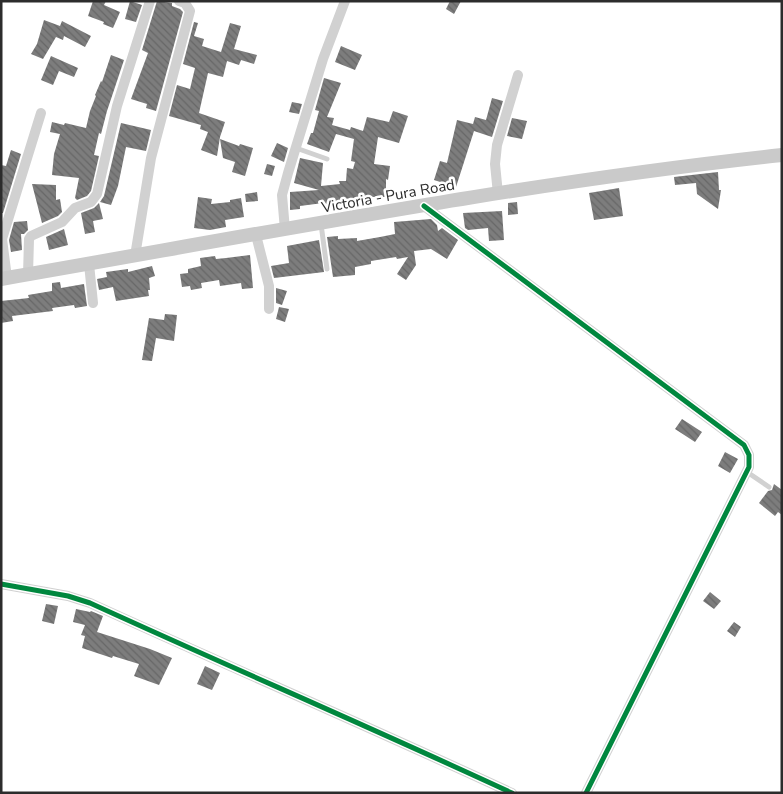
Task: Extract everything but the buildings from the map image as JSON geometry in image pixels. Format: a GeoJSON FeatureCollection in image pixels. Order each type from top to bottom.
{"type":"FeatureCollection","features":[{"type":"Feature","properties":{"kind":"main road","name":"Victoria - Pura Road"},"geometry":{"type":"LineString","coordinates":[[4,279],[498,194],[698,164],[782,155]]}},
{"type":"Feature","properties":{"kind":"street"},"geometry":{"type":"LineString","coordinates":[[28,275],[29,239],[31,236],[56,226],[75,208],[91,202],[97,194],[117,106],[150,1]]}},
{"type":"Feature","properties":{"kind":"street"},"geometry":{"type":"LineString","coordinates":[[135,256],[151,158],[190,11],[185,3],[179,1]]}},
{"type":"Feature","properties":{"kind":"street"},"geometry":{"type":"LineString","coordinates":[[285,230],[282,195],[323,58],[345,1]]}},
{"type":"Feature","properties":{"kind":"street"},"geometry":{"type":"LineString","coordinates":[[498,194],[495,164],[497,146],[518,75]]}},
{"type":"Feature","properties":{"kind":"street"},"geometry":{"type":"LineString","coordinates":[[4,279],[2,239],[41,113]]}},
{"type":"Feature","properties":{"kind":"street"},"geometry":{"type":"LineString","coordinates":[[424,206],[744,445],[749,455],[747,472],[586,793]]}},
{"type":"Feature","properties":{"kind":"street"},"geometry":{"type":"LineString","coordinates":[[256,235],[270,286],[269,309]]}},
{"type":"Feature","properties":{"kind":"street"},"geometry":{"type":"LineString","coordinates":[[89,264],[93,303]]}},
{"type":"Feature","properties":{"kind":"street"},"geometry":{"type":"LineString","coordinates":[[1,584],[68,596],[90,603],[226,665],[390,736],[512,793]]}},
{"type":"Feature","properties":{"kind":"lane"},"geometry":{"type":"LineString","coordinates":[[296,147],[327,158]]}},
{"type":"Feature","properties":{"kind":"lane"},"geometry":{"type":"LineString","coordinates":[[321,224],[327,269]]}},
{"type":"Feature","properties":{"kind":"lane"},"geometry":{"type":"LineString","coordinates":[[747,472],[769,487]]}},
{"type":"Feature","properties":{"kind":"cycle path"},"geometry":{"type":"LineString","coordinates":[[424,206],[744,445],[749,455],[749,467],[586,793]]}},
{"type":"Feature","properties":{"kind":"cycle path"},"geometry":{"type":"LineString","coordinates":[[1,584],[68,596],[90,603],[512,793]]}}]}
